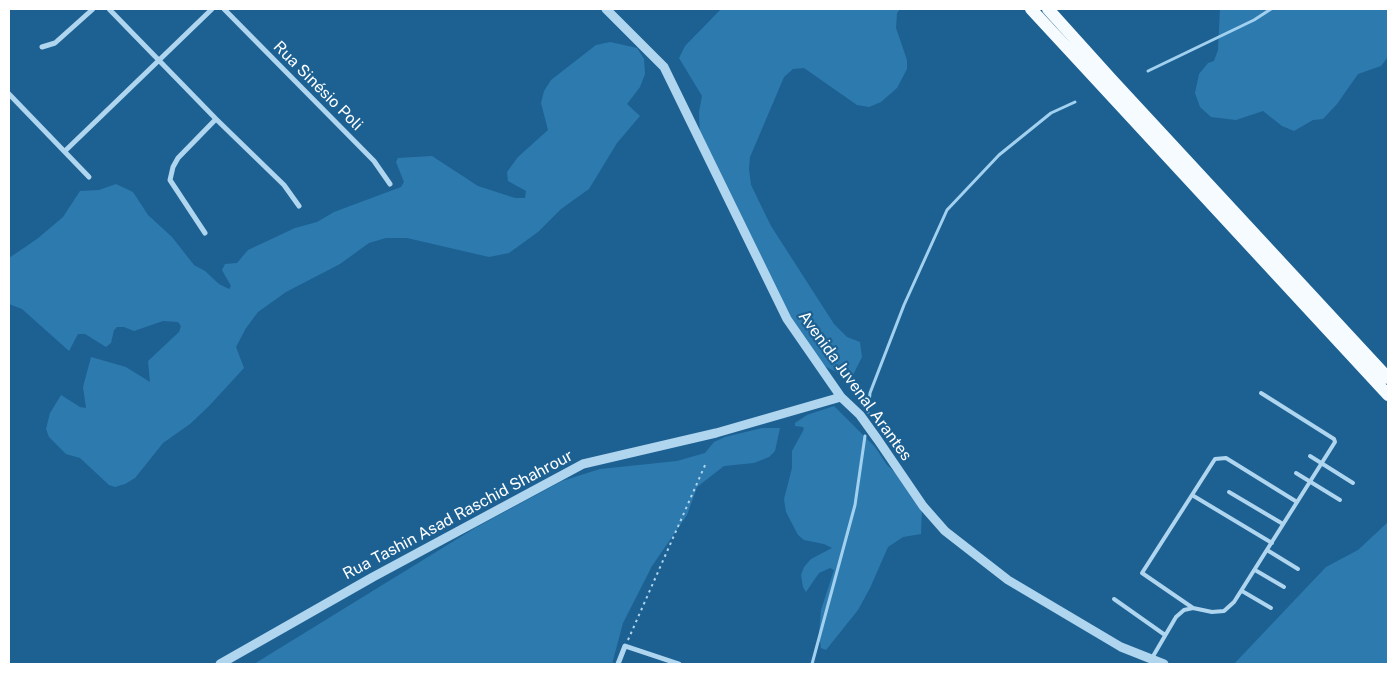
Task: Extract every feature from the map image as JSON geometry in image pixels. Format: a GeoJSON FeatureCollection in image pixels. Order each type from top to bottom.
{"type":"FeatureCollection","features":[{"type":"Feature","properties":{"kind":"main road"},"geometry":{"type":"LineString","coordinates":[[1031,9],[1388,395]]}},
{"type":"Feature","properties":{"kind":"main road"},"geometry":{"type":"LineString","coordinates":[[1048,9],[1388,378]]}},
{"type":"Feature","properties":{"kind":"street"},"geometry":{"type":"LineString","coordinates":[[42,47],[55,43],[93,9]]}},
{"type":"Feature","properties":{"kind":"street"},"geometry":{"type":"LineString","coordinates":[[110,9],[216,119],[284,185],[299,206]]}},
{"type":"Feature","properties":{"kind":"street"},"geometry":{"type":"LineString","coordinates":[[66,151],[212,9]]}},
{"type":"Feature","properties":{"kind":"street","name":"Rua Sinésio Poli"},"geometry":{"type":"LineString","coordinates":[[224,9],[374,162],[390,184]]}},
{"type":"Feature","properties":{"kind":"street","name":"Avenida Juvenal Arantes"},"geometry":{"type":"LineString","coordinates":[[606,9],[664,67],[787,319],[841,397],[860,415],[923,506],[945,531],[1008,580],[1121,647],[1164,664]]}},
{"type":"Feature","properties":{"kind":"street"},"geometry":{"type":"LineString","coordinates":[[9,94],[89,177]]}},
{"type":"Feature","properties":{"kind":"street"},"geometry":{"type":"LineString","coordinates":[[205,233],[170,180],[173,167],[178,158],[216,119]]}},
{"type":"Feature","properties":{"kind":"street","name":"Rua Tashin Asad Raschid Shahrour"},"geometry":{"type":"LineString","coordinates":[[220,664],[374,577],[583,464],[716,434],[841,397]]}},
{"type":"Feature","properties":{"kind":"street"},"geometry":{"type":"LineString","coordinates":[[618,664],[625,646],[679,664]]}},
{"type":"Feature","properties":{"kind":"lane"},"geometry":{"type":"LineString","coordinates":[[1261,393],[1334,439],[1335,442],[1242,591],[1224,611],[1212,612],[1194,608],[1142,573],[1215,459],[1226,458],[1297,502]]}},
{"type":"Feature","properties":{"kind":"lane"},"geometry":{"type":"LineString","coordinates":[[1310,456],[1353,483]]}},
{"type":"Feature","properties":{"kind":"lane"},"geometry":{"type":"LineString","coordinates":[[1296,473],[1340,500]]}},
{"type":"Feature","properties":{"kind":"lane"},"geometry":{"type":"LineString","coordinates":[[1229,492],[1283,524]]}},
{"type":"Feature","properties":{"kind":"lane"},"geometry":{"type":"LineString","coordinates":[[1192,495],[1272,543]]}},
{"type":"Feature","properties":{"kind":"lane"},"geometry":{"type":"LineString","coordinates":[[1267,550],[1298,569]]}},
{"type":"Feature","properties":{"kind":"lane"},"geometry":{"type":"LineString","coordinates":[[1255,570],[1284,587]]}},
{"type":"Feature","properties":{"kind":"lane"},"geometry":{"type":"LineString","coordinates":[[1242,591],[1271,608]]}},
{"type":"Feature","properties":{"kind":"lane"},"geometry":{"type":"LineString","coordinates":[[1114,600],[1165,635]]}},
{"type":"Feature","properties":{"kind":"lane"},"geometry":{"type":"LineString","coordinates":[[1151,660],[1176,617],[1184,610],[1194,608]]}},
{"type":"Feature","properties":{"kind":"path"},"geometry":{"type":"LineString","coordinates":[[625,646],[706,464]]}},
{"type":"Feature","properties":{"kind":"shaded area"},"geometry":{"type":"Polygon","coordinates":[[[721,9],[900,9],[897,13],[896,28],[907,60],[907,69],[897,88],[881,102],[869,107],[857,105],[804,68],[793,69],[784,77],[750,157],[751,185],[771,226],[834,324],[847,337],[860,342],[862,357],[851,379],[826,367],[809,351],[719,183],[700,136],[699,112],[702,96],[679,58],[685,46],[721,9]]]}},
{"type":"Feature","properties":{"kind":"shaded area"},"geometry":{"type":"Polygon","coordinates":[[[1220,9],[1388,9],[1388,57],[1381,66],[1358,74],[1337,104],[1323,119],[1313,120],[1294,131],[1282,126],[1263,111],[1236,120],[1211,117],[1200,107],[1195,93],[1199,74],[1208,63],[1214,61],[1218,50],[1220,9]]]}},
{"type":"Feature","properties":{"kind":"shaded area"},"geometry":{"type":"Polygon","coordinates":[[[610,42],[637,48],[644,59],[645,74],[640,87],[627,104],[640,116],[617,143],[589,189],[561,209],[538,232],[509,253],[489,257],[407,238],[386,238],[369,243],[340,264],[286,292],[258,312],[246,328],[236,347],[244,368],[190,424],[163,443],[135,478],[125,484],[115,487],[109,485],[80,458],[66,454],[49,437],[46,429],[50,413],[61,395],[80,407],[86,408],[83,387],[91,357],[126,367],[150,382],[148,361],[179,332],[181,326],[178,322],[163,321],[134,331],[124,327],[117,327],[114,330],[111,343],[106,347],[85,334],[78,334],[69,351],[22,309],[9,304],[9,258],[37,239],[63,217],[80,191],[99,190],[116,184],[133,192],[148,215],[172,237],[194,265],[205,271],[219,284],[229,289],[231,286],[222,270],[225,264],[237,263],[248,250],[295,228],[317,222],[334,212],[401,187],[404,182],[396,162],[398,158],[432,156],[478,186],[515,198],[525,198],[526,191],[508,181],[507,172],[518,157],[548,130],[541,103],[544,91],[551,80],[596,45],[610,42]]]}},
{"type":"Feature","properties":{"kind":"shaded area"},"geometry":{"type":"Polygon","coordinates":[[[834,406],[875,447],[887,465],[911,488],[922,509],[921,534],[903,537],[888,547],[858,610],[826,650],[821,648],[819,634],[821,610],[834,570],[830,568],[819,573],[806,592],[801,575],[804,567],[811,559],[832,548],[824,544],[804,540],[798,535],[786,512],[784,499],[792,468],[792,451],[804,429],[803,427],[795,426],[795,423],[807,415],[834,406]]]}},
{"type":"Feature","properties":{"kind":"shaded area"},"geometry":{"type":"Polygon","coordinates":[[[762,428],[780,428],[775,451],[769,457],[754,463],[724,466],[697,487],[687,515],[652,566],[623,623],[612,664],[254,664],[475,528],[562,481],[600,469],[677,461],[705,453],[714,442],[725,437],[762,428]]]}},
{"type":"Feature","properties":{"kind":"shaded area"},"geometry":{"type":"Polygon","coordinates":[[[1388,522],[1388,664],[1234,664],[1326,567],[1358,550],[1388,522]]]}},
{"type":"Feature","properties":{"kind":"waterway"},"geometry":{"type":"LineString","coordinates":[[1148,71],[1254,20],[1271,9]]}},
{"type":"Feature","properties":{"kind":"waterway"},"geometry":{"type":"LineString","coordinates":[[868,412],[870,393],[904,305],[947,210],[999,155],[1051,113],[1075,102]]}},
{"type":"Feature","properties":{"kind":"waterway"},"geometry":{"type":"LineString","coordinates":[[812,664],[855,505],[865,436]]}}]}
